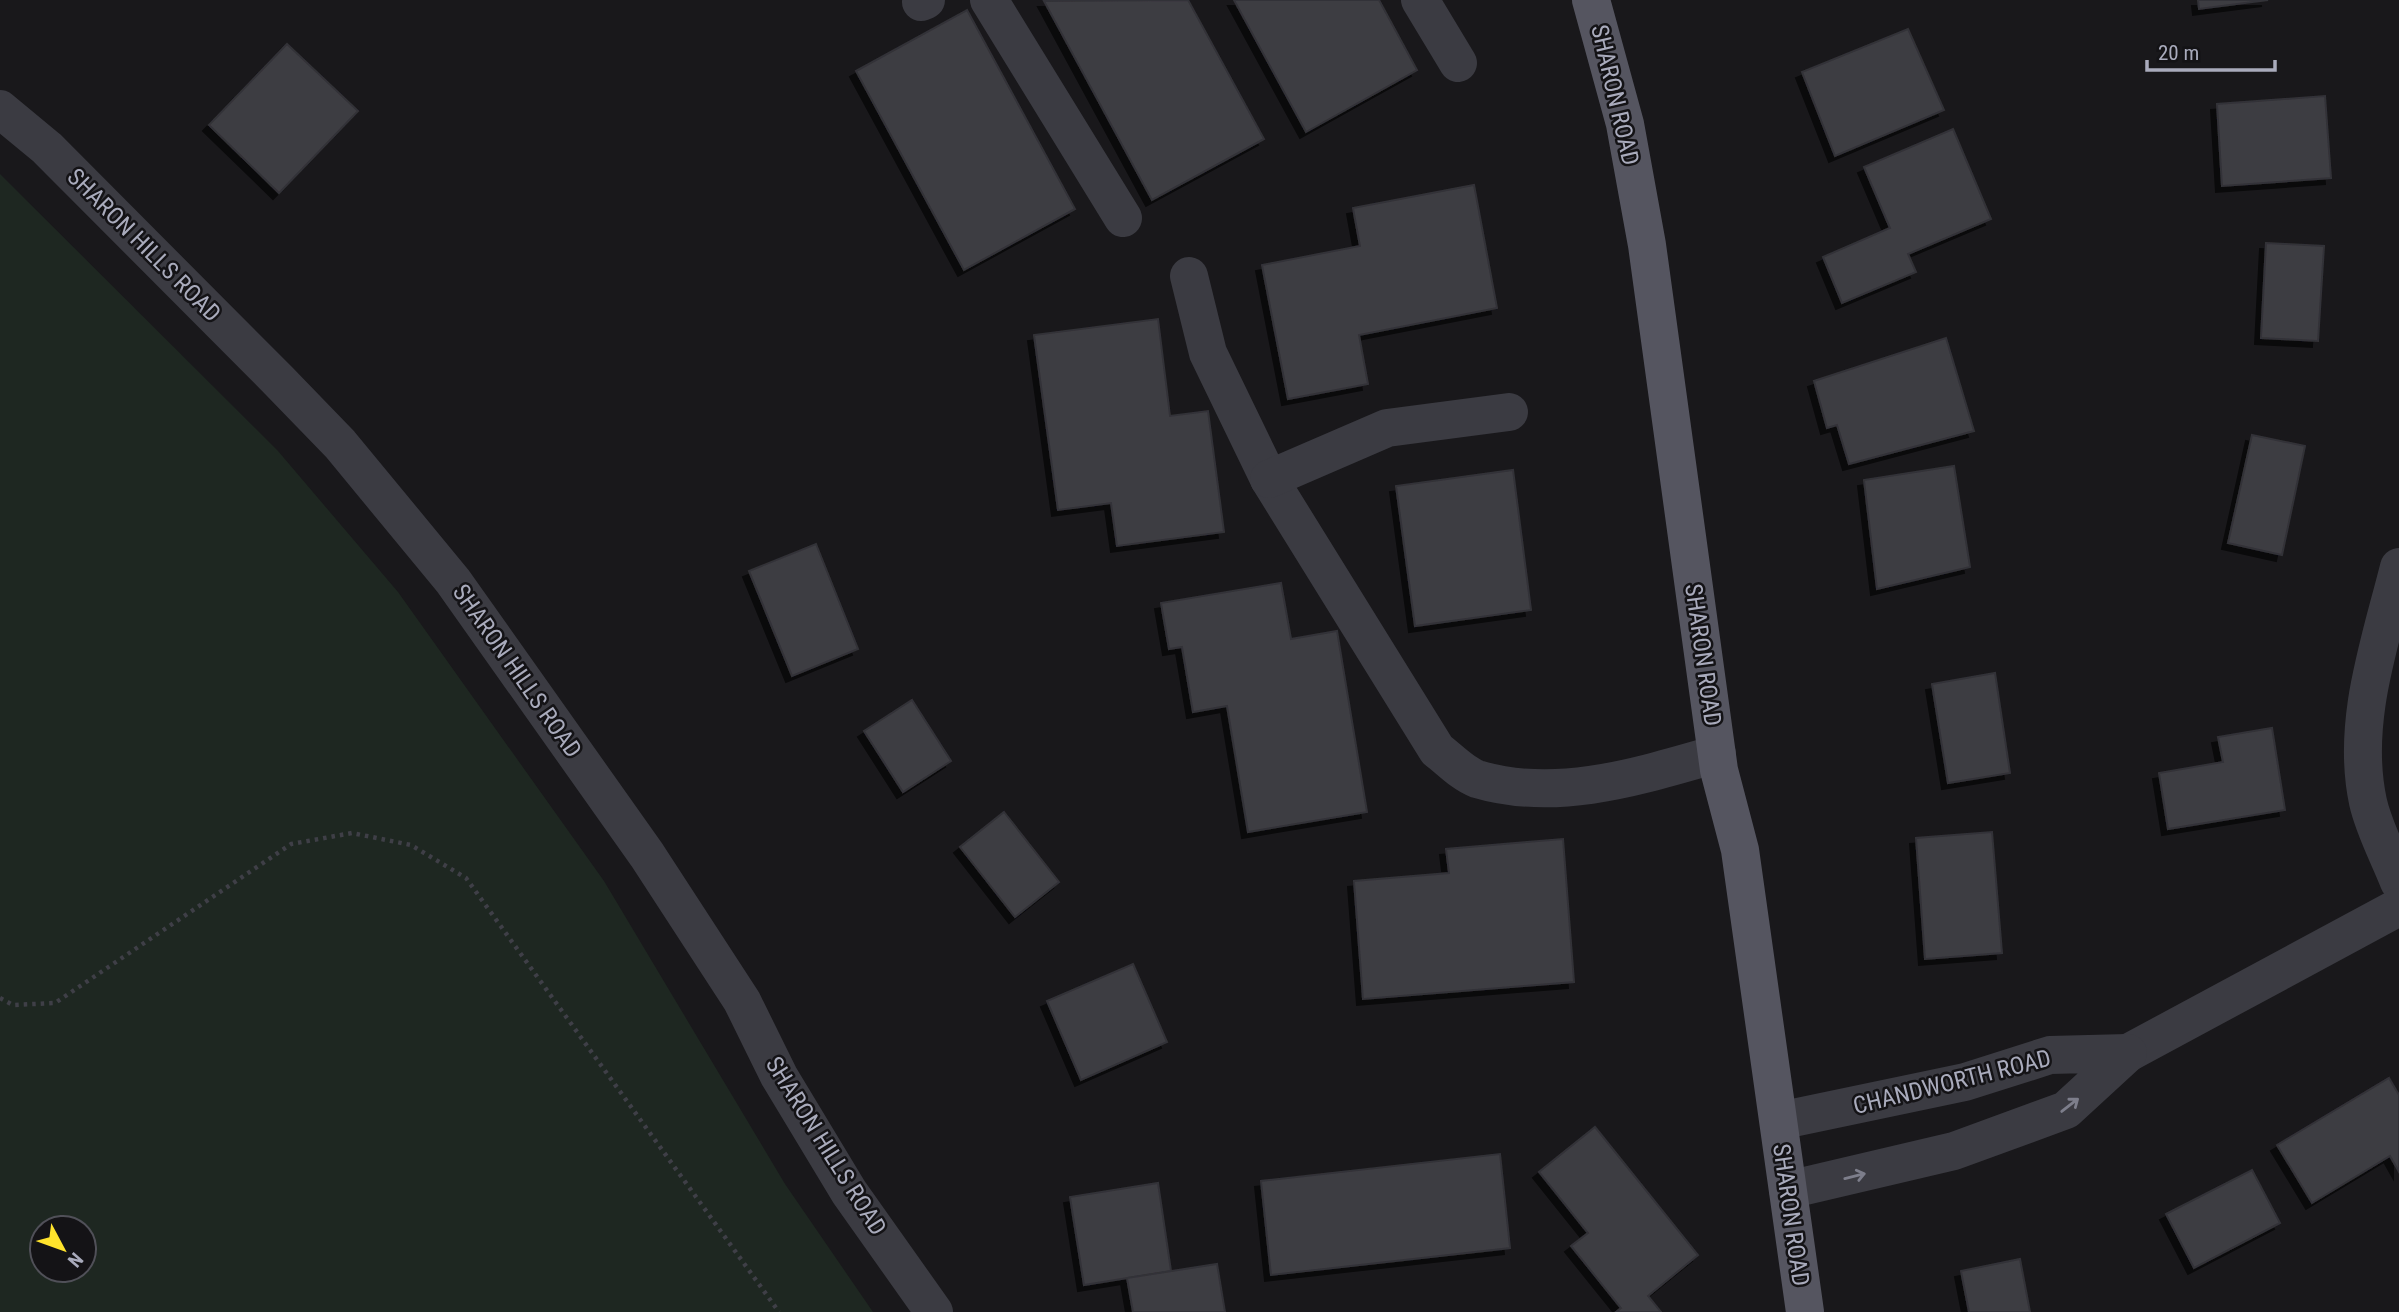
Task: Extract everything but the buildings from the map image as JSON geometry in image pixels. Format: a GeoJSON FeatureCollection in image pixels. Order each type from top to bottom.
{"type":"FeatureCollection","features":[{"type":"Feature","properties":{"kind":"main road","name":"SHARON ROAD"},"geometry":{"type":"LineString","coordinates":[[1591,0],[1625,124],[1647,244],[1717,754],[1740,850],[1805,1312]]}},
{"type":"Feature","properties":{"kind":"street"},"geometry":{"type":"LineString","coordinates":[[989,0],[1123,218]]}},
{"type":"Feature","properties":{"kind":"street"},"geometry":{"type":"LineString","coordinates":[[1420,0],[1458,63]]}},
{"type":"Feature","properties":{"kind":"street","name":"SHARON HILLS ROAD"},"geometry":{"type":"LineString","coordinates":[[0,109],[47,148],[340,444],[453,582],[647,855],[742,1001],[779,1076],[849,1192],[934,1312]]}},
{"type":"Feature","properties":{"kind":"street"},"geometry":{"type":"LineString","coordinates":[[1189,276],[1208,353],[1269,479],[1437,750],[1475,778],[1535,788],[1604,784],[1717,754]]}},
{"type":"Feature","properties":{"kind":"street"},"geometry":{"type":"LineString","coordinates":[[1269,479],[1387,428],[1509,412]]}},
{"type":"Feature","properties":{"kind":"street"},"geometry":{"type":"LineString","coordinates":[[2399,566],[2364,713],[2362,768],[2369,805],[2399,882]]}},
{"type":"Feature","properties":{"kind":"street","name":"CHANDWORTH ROAD"},"geometry":{"type":"LineString","coordinates":[[1788,1190],[1954,1152],[2066,1110],[2127,1053],[2399,907]]}},
{"type":"Feature","properties":{"kind":"street","name":"CHANDWORTH ROAD"},"geometry":{"type":"LineString","coordinates":[[1779,1121],[1965,1082],[2050,1055],[2127,1053]]}},
{"type":"Feature","properties":{"kind":"path"},"geometry":{"type":"LineString","coordinates":[[0,998],[13,1005],[55,1003],[291,844],[352,833],[411,845],[466,878],[779,1312]]}},
{"type":"Feature","properties":{"kind":"shaded area"},"geometry":{"type":"Polygon","coordinates":[[[0,174],[278,451],[398,592],[604,881],[785,1184],[873,1312],[0,1312],[0,174]]]}}]}
